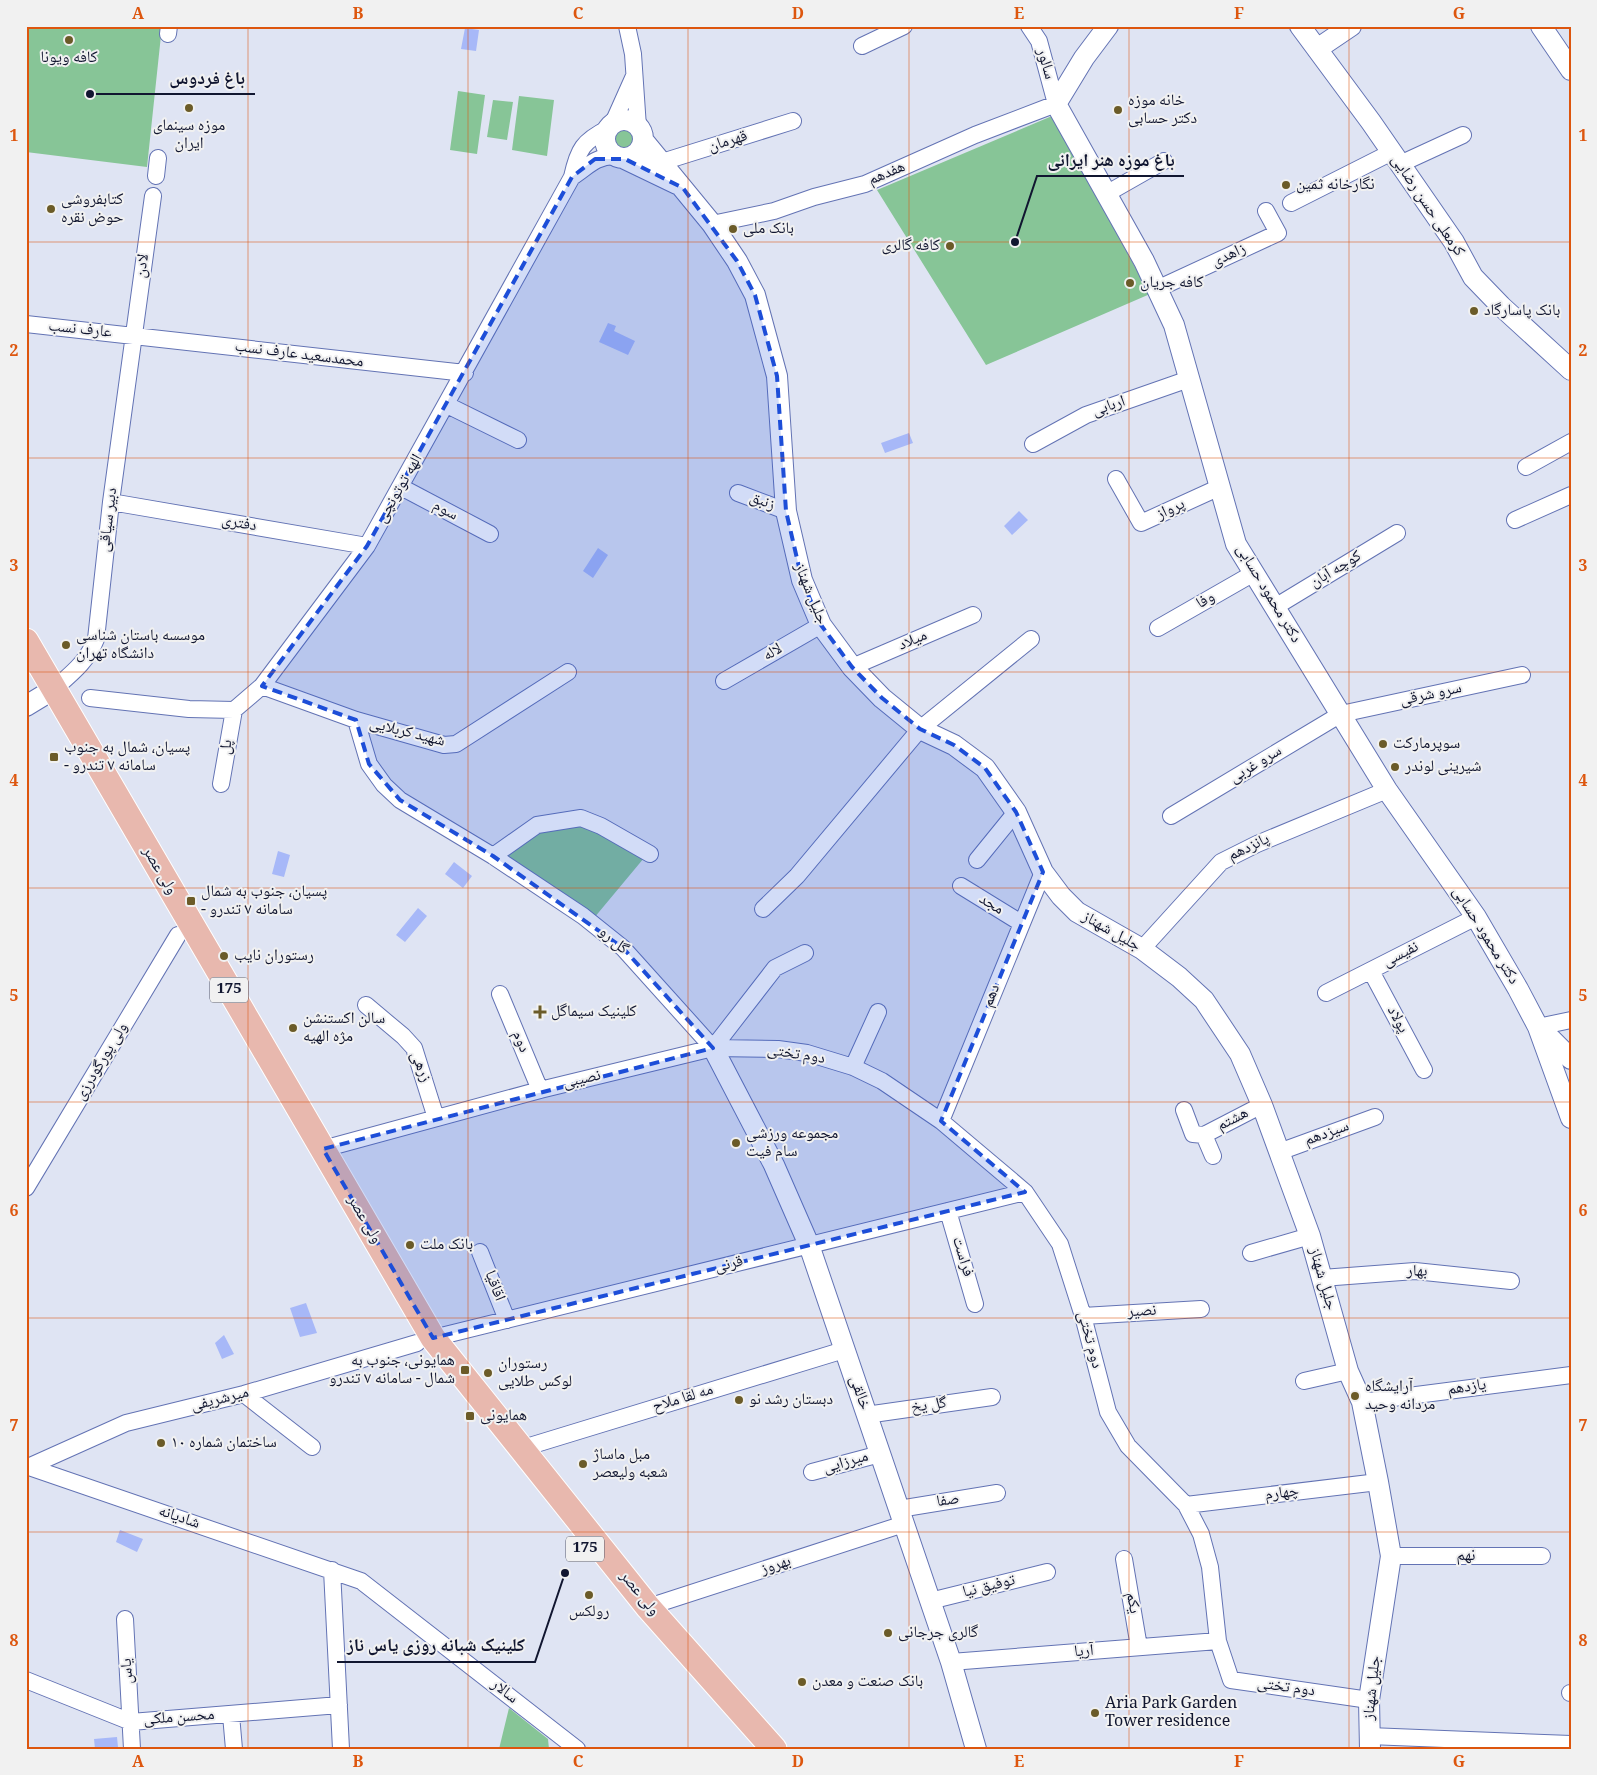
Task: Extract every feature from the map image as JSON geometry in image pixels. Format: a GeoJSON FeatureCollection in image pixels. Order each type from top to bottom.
{"type":"FeatureCollection","features":[{"type":"Feature","properties":{"kind":"main road","name":"ولی عصر"},"geometry":{"type":"LineString","coordinates":[[26,641],[323,1149],[425,1341],[523,1448],[648,1607],[774,1749]]}},
{"type":"Feature","properties":{"kind":"main road","name":"ولی عصر"},"geometry":{"type":"LineString","coordinates":[[26,675],[178,935],[425,1341],[634,1608],[759,1749]]}},
{"type":"Feature","properties":{"kind":"street"},"geometry":{"type":"LineString","coordinates":[[572,178],[586,169],[595,159],[636,155],[642,146],[635,74],[627,26]]}},
{"type":"Feature","properties":{"kind":"street"},"geometry":{"type":"LineString","coordinates":[[862,46],[904,26]]}},
{"type":"Feature","properties":{"kind":"street","name":"سالور"},"geometry":{"type":"LineString","coordinates":[[1029,26],[1038,41],[1056,104]]}},
{"type":"Feature","properties":{"kind":"street"},"geometry":{"type":"LineString","coordinates":[[1056,104],[1084,58],[1108,26]]}},
{"type":"Feature","properties":{"kind":"street","name":"کرمعلی حسن رضایی"},"geometry":{"type":"LineString","coordinates":[[1300,26],[1396,158],[1454,242],[1474,277],[1501,306],[1567,361]]}},
{"type":"Feature","properties":{"kind":"street"},"geometry":{"type":"LineString","coordinates":[[1317,48],[1352,26]]}},
{"type":"Feature","properties":{"kind":"street"},"geometry":{"type":"LineString","coordinates":[[1541,26],[1571,70]]}},
{"type":"Feature","properties":{"kind":"street"},"geometry":{"type":"LineString","coordinates":[[619,157],[606,146],[606,133],[635,74]]}},
{"type":"Feature","properties":{"kind":"street","name":"دکتر محمود حسابی"},"geometry":{"type":"LineString","coordinates":[[1056,104],[1157,289],[1174,325],[1236,544],[1387,790],[1476,917],[1538,1026]]}},
{"type":"Feature","properties":{"kind":"street","name":"هفدهم"},"geometry":{"type":"LineString","coordinates":[[712,224],[774,211],[814,197],[865,184],[976,135],[1056,104]]}},
{"type":"Feature","properties":{"kind":"street"},"geometry":{"type":"LineString","coordinates":[[611,126],[630,121],[641,133]]}},
{"type":"Feature","properties":{"kind":"street","name":"قهرمان"},"geometry":{"type":"LineString","coordinates":[[662,162],[794,121]]}},
{"type":"Feature","properties":{"kind":"street","name":"الهه توتونچی"},"geometry":{"type":"LineString","coordinates":[[234,710],[262,686],[367,546],[572,178],[581,147],[591,137],[611,126]]}},
{"type":"Feature","properties":{"kind":"street","name":"جلیل شهناز"},"geometry":{"type":"LineString","coordinates":[[641,133],[712,224],[737,261],[755,295],[777,376],[786,512],[802,580],[821,625],[852,667],[882,698],[920,729],[954,745],[985,768],[1016,812],[1043,872],[1062,896],[1077,912],[1142,949],[1179,977],[1204,1000],[1222,1024],[1240,1054],[1262,1105],[1310,1236],[1348,1371],[1362,1402],[1378,1482],[1391,1556],[1369,1700],[1369,1742]]}},
{"type":"Feature","properties":{"kind":"street"},"geometry":{"type":"LineString","coordinates":[[1291,203],[1396,158],[1463,135]]}},
{"type":"Feature","properties":{"kind":"street","name":"جلیل شهناز"},"geometry":{"type":"LineString","coordinates":[[619,157],[683,188]]}},
{"type":"Feature","properties":{"kind":"street"},"geometry":{"type":"LineString","coordinates":[[156,176],[158,158]]}},
{"type":"Feature","properties":{"kind":"street"},"geometry":{"type":"LineString","coordinates":[[1106,194],[1164,161]]}},
{"type":"Feature","properties":{"kind":"street","name":"لادن"},"geometry":{"type":"LineString","coordinates":[[134,336],[153,196]]}},
{"type":"Feature","properties":{"kind":"street","name":"زاهدی"},"geometry":{"type":"LineString","coordinates":[[1157,289],[1278,233],[1266,211]]}},
{"type":"Feature","properties":{"kind":"street","name":"عارف نسب"},"geometry":{"type":"LineString","coordinates":[[26,324],[134,336]]}},
{"type":"Feature","properties":{"kind":"street","name":"محمدسعید عارف نسب"},"geometry":{"type":"LineString","coordinates":[[134,336],[465,373]]}},
{"type":"Feature","properties":{"kind":"street","name":"دبیر سیاقی"},"geometry":{"type":"LineString","coordinates":[[54,689],[82,665],[90,654],[96,639],[111,502],[134,336]]}},
{"type":"Feature","properties":{"kind":"street","name":"اربابی"},"geometry":{"type":"LineString","coordinates":[[1033,444],[1086,415],[1189,379]]}},
{"type":"Feature","properties":{"kind":"street"},"geometry":{"type":"LineString","coordinates":[[447,405],[518,440]]}},
{"type":"Feature","properties":{"kind":"street"},"geometry":{"type":"LineString","coordinates":[[1526,467],[1571,442]]}},
{"type":"Feature","properties":{"kind":"street","name":"پرواز"},"geometry":{"type":"LineString","coordinates":[[1116,479],[1141,523],[1220,487]]}},
{"type":"Feature","properties":{"kind":"street","name":"سوم"},"geometry":{"type":"LineString","coordinates":[[401,487],[490,534]]}},
{"type":"Feature","properties":{"kind":"street","name":"زنبق"},"geometry":{"type":"LineString","coordinates":[[738,493],[786,512]]}},
{"type":"Feature","properties":{"kind":"street"},"geometry":{"type":"LineString","coordinates":[[1515,520],[1571,495]]}},
{"type":"Feature","properties":{"kind":"street","name":"دفتری"},"geometry":{"type":"LineString","coordinates":[[111,502],[367,546]]}},
{"type":"Feature","properties":{"kind":"street","name":"کوچه آبان"},"geometry":{"type":"LineString","coordinates":[[1275,607],[1397,533]]}},
{"type":"Feature","properties":{"kind":"street","name":"وفا"},"geometry":{"type":"LineString","coordinates":[[1158,628],[1254,573]]}},
{"type":"Feature","properties":{"kind":"street","name":"میلاد"},"geometry":{"type":"LineString","coordinates":[[852,667],[974,615]]}},
{"type":"Feature","properties":{"kind":"street","name":"لاله"},"geometry":{"type":"LineString","coordinates":[[724,681],[821,625]]}},
{"type":"Feature","properties":{"kind":"street"},"geometry":{"type":"LineString","coordinates":[[763,909],[797,876],[920,729],[1031,640]]}},
{"type":"Feature","properties":{"kind":"street","name":"شهید کربلایی"},"geometry":{"type":"LineString","coordinates":[[262,686],[356,720],[444,744],[456,744],[568,672]]}},
{"type":"Feature","properties":{"kind":"street","name":"سرو شرقی"},"geometry":{"type":"LineString","coordinates":[[1341,714],[1522,675]]}},
{"type":"Feature","properties":{"kind":"street"},"geometry":{"type":"LineString","coordinates":[[26,706],[54,689]]}},
{"type":"Feature","properties":{"kind":"street"},"geometry":{"type":"LineString","coordinates":[[90,698],[189,709],[234,710]]}},
{"type":"Feature","properties":{"kind":"street","name":"پل"},"geometry":{"type":"LineString","coordinates":[[221,784],[234,710]]}},
{"type":"Feature","properties":{"kind":"street","name":"سرو غربی"},"geometry":{"type":"LineString","coordinates":[[1171,816],[1341,714]]}},
{"type":"Feature","properties":{"kind":"street","name":"گل رو"},"geometry":{"type":"LineString","coordinates":[[356,720],[369,764],[384,786],[400,800],[494,856],[583,916],[623,948],[713,1048]]}},
{"type":"Feature","properties":{"kind":"street","name":"پانزدهم"},"geometry":{"type":"LineString","coordinates":[[1142,949],[1220,862],[1257,844],[1387,790]]}},
{"type":"Feature","properties":{"kind":"street"},"geometry":{"type":"LineString","coordinates":[[976,860],[1016,812]]}},
{"type":"Feature","properties":{"kind":"street"},"geometry":{"type":"LineString","coordinates":[[494,856],[537,825],[581,818],[601,826],[650,854]]}},
{"type":"Feature","properties":{"kind":"street","name":"دهم"},"geometry":{"type":"LineString","coordinates":[[941,1121],[1043,872]]}},
{"type":"Feature","properties":{"kind":"street","name":"مجد"},"geometry":{"type":"LineString","coordinates":[[961,886],[1022,924]]}},
{"type":"Feature","properties":{"kind":"street","name":"نفیسی"},"geometry":{"type":"LineString","coordinates":[[1326,993],[1476,917]]}},
{"type":"Feature","properties":{"kind":"street","name":"ولی پورگودرزی"},"geometry":{"type":"LineString","coordinates":[[26,1188],[178,935]]}},
{"type":"Feature","properties":{"kind":"street"},"geometry":{"type":"LineString","coordinates":[[713,1048],[775,968],[805,953]]}},
{"type":"Feature","properties":{"kind":"street","name":"پولاد"},"geometry":{"type":"LineString","coordinates":[[1371,970],[1424,1070]]}},
{"type":"Feature","properties":{"kind":"street","name":"دوم"},"geometry":{"type":"LineString","coordinates":[[500,994],[540,1090]]}},
{"type":"Feature","properties":{"kind":"street","name":"زرهی"},"geometry":{"type":"LineString","coordinates":[[366,1005],[403,1036],[414,1048],[436,1118]]}},
{"type":"Feature","properties":{"kind":"street"},"geometry":{"type":"LineString","coordinates":[[853,1067],[878,1012]]}},
{"type":"Feature","properties":{"kind":"street"},"geometry":{"type":"LineString","coordinates":[[1538,1026],[1571,1020]]}},
{"type":"Feature","properties":{"kind":"street"},"geometry":{"type":"LineString","coordinates":[[1538,1026],[1571,1059]]}},
{"type":"Feature","properties":{"kind":"street"},"geometry":{"type":"LineString","coordinates":[[1538,1026],[1571,1118]]}},
{"type":"Feature","properties":{"kind":"street","name":"نصیبی"},"geometry":{"type":"LineString","coordinates":[[323,1149],[540,1090],[713,1048]]}},
{"type":"Feature","properties":{"kind":"street","name":"دوم تختی"},"geometry":{"type":"LineString","coordinates":[[713,1048],[778,1049],[806,1054],[853,1067],[882,1081],[941,1121],[1025,1192],[1060,1244],[1083,1316],[1108,1412],[1128,1446],[1186,1505],[1201,1534],[1210,1567],[1218,1641],[1231,1680],[1369,1700]]}},
{"type":"Feature","properties":{"kind":"street","name":"خالقی"},"geometry":{"type":"LineString","coordinates":[[713,1048],[774,1165],[809,1245],[951,1662],[976,1749]]}},
{"type":"Feature","properties":{"kind":"street","name":"هشتم"},"geometry":{"type":"LineString","coordinates":[[1204,1135],[1262,1105]]}},
{"type":"Feature","properties":{"kind":"street"},"geometry":{"type":"LineString","coordinates":[[1184,1110],[1193,1134],[1204,1135],[1213,1156]]}},
{"type":"Feature","properties":{"kind":"street","name":"سیزدهم"},"geometry":{"type":"LineString","coordinates":[[1279,1152],[1375,1117]]}},
{"type":"Feature","properties":{"kind":"street","name":"قرنی"},"geometry":{"type":"LineString","coordinates":[[425,1341],[1025,1192]]}},
{"type":"Feature","properties":{"kind":"street","name":"فراست"},"geometry":{"type":"LineString","coordinates":[[948,1211],[975,1304]]}},
{"type":"Feature","properties":{"kind":"street"},"geometry":{"type":"LineString","coordinates":[[1252,1253],[1310,1236]]}},
{"type":"Feature","properties":{"kind":"street","name":"اقاقیا"},"geometry":{"type":"LineString","coordinates":[[480,1252],[507,1320]]}},
{"type":"Feature","properties":{"kind":"street","name":"بهار"},"geometry":{"type":"LineString","coordinates":[[1322,1278],[1416,1271],[1511,1281]]}},
{"type":"Feature","properties":{"kind":"street","name":"نصیر"},"geometry":{"type":"LineString","coordinates":[[1083,1316],[1201,1309]]}},
{"type":"Feature","properties":{"kind":"street","name":"میرشریفی"},"geometry":{"type":"LineString","coordinates":[[27,1466],[126,1423],[244,1394],[425,1341]]}},
{"type":"Feature","properties":{"kind":"street","name":"مه لقا ملاح"},"geometry":{"type":"LineString","coordinates":[[523,1448],[844,1350]]}},
{"type":"Feature","properties":{"kind":"street"},"geometry":{"type":"LineString","coordinates":[[1304,1381],[1348,1371]]}},
{"type":"Feature","properties":{"kind":"street","name":"یازدهم"},"geometry":{"type":"LineString","coordinates":[[1362,1402],[1571,1375]]}},
{"type":"Feature","properties":{"kind":"street"},"geometry":{"type":"LineString","coordinates":[[244,1394],[312,1447]]}},
{"type":"Feature","properties":{"kind":"street","name":"گل یخ"},"geometry":{"type":"LineString","coordinates":[[866,1414],[992,1397]]}},
{"type":"Feature","properties":{"kind":"street","name":"میرزایی"},"geometry":{"type":"LineString","coordinates":[[812,1472],[880,1454]]}},
{"type":"Feature","properties":{"kind":"street","name":"شادیانه"},"geometry":{"type":"LineString","coordinates":[[27,1466],[332,1570]]}},
{"type":"Feature","properties":{"kind":"street","name":"چهارم"},"geometry":{"type":"LineString","coordinates":[[1186,1505],[1378,1482]]}},
{"type":"Feature","properties":{"kind":"street","name":"صفا"},"geometry":{"type":"LineString","coordinates":[[902,1516],[998,1493]]}},
{"type":"Feature","properties":{"kind":"street","name":"بهروز"},"geometry":{"type":"LineString","coordinates":[[648,1607],[902,1516]]}},
{"type":"Feature","properties":{"kind":"street","name":"نهم"},"geometry":{"type":"LineString","coordinates":[[1391,1556],[1542,1556]]}},
{"type":"Feature","properties":{"kind":"street","name":"یکم"},"geometry":{"type":"LineString","coordinates":[[1124,1559],[1139,1648]]}},
{"type":"Feature","properties":{"kind":"street"},"geometry":{"type":"LineString","coordinates":[[332,1570],[341,1749]]}},
{"type":"Feature","properties":{"kind":"street","name":"سالار"},"geometry":{"type":"LineString","coordinates":[[332,1570],[361,1581],[558,1741],[577,1749]]}},
{"type":"Feature","properties":{"kind":"street","name":"توفیق نیا"},"geometry":{"type":"LineString","coordinates":[[930,1601],[1047,1572]]}},
{"type":"Feature","properties":{"kind":"street","name":"یاس"},"geometry":{"type":"LineString","coordinates":[[125,1619],[132,1749]]}},
{"type":"Feature","properties":{"kind":"street","name":"آریا"},"geometry":{"type":"LineString","coordinates":[[951,1662],[1218,1641]]}},
{"type":"Feature","properties":{"kind":"street","name":"محسن ملکی"},"geometry":{"type":"LineString","coordinates":[[26,1680],[131,1722],[339,1705]]}},
{"type":"Feature","properties":{"kind":"street"},"geometry":{"type":"LineString","coordinates":[[232,1714],[234,1749]]}},
{"type":"Feature","properties":{"kind":"street"},"geometry":{"type":"LineString","coordinates":[[1369,1742],[1571,1744]]}},
{"type":"Feature","properties":{"kind":"highlighted area"},"geometry":{"type":"Polygon","coordinates":[[[595,159],[625,159],[683,188],[737,261],[755,295],[777,376],[786,511],[802,580],[821,625],[852,667],[882,698],[920,729],[954,745],[985,768],[1016,812],[1043,872],[941,1121],[1025,1192],[433,1338],[323,1149],[713,1048],[623,948],[493,856],[400,800],[369,764],[356,720],[262,686],[367,546],[572,177],[595,159]]]}},
{"type":"Feature","properties":{"kind":"green space"},"geometry":{"type":"Polygon","coordinates":[[[26,26],[162,26],[147,167],[26,152],[26,26]]]}},
{"type":"Feature","properties":{"kind":"green space"},"geometry":{"type":"Polygon","coordinates":[[[458,91],[485,95],[477,154],[450,150],[458,91]]]}},
{"type":"Feature","properties":{"kind":"green space"},"geometry":{"type":"Polygon","coordinates":[[[519,96],[554,100],[547,156],[512,150],[519,96]]]}},
{"type":"Feature","properties":{"kind":"green space"},"geometry":{"type":"Polygon","coordinates":[[[493,100],[513,102],[507,140],[487,137],[493,100]]]}},
{"type":"Feature","properties":{"kind":"green space"},"geometry":{"type":"Polygon","coordinates":[[[1052,116],[1150,294],[986,365],[877,190],[1052,116]]]}},
{"type":"Feature","properties":{"kind":"green space"},"geometry":{"type":"Polygon","coordinates":[[[623,124],[629,125],[637,133],[637,145],[629,153],[623,154],[617,153],[609,145],[608,139],[609,133],[617,125],[623,124]]]}},
{"type":"Feature","properties":{"kind":"green space"},"geometry":{"type":"Polygon","coordinates":[[[581,824],[644,858],[594,918],[504,857],[541,830],[581,824]]]}},
{"type":"Feature","properties":{"kind":"green space"},"geometry":{"type":"Polygon","coordinates":[[[509,1708],[548,1739],[549,1749],[499,1749],[509,1708]]]}},
{"type":"Feature","properties":{"kind":"water"},"geometry":{"type":"Polygon","coordinates":[[[465,28],[479,30],[476,51],[461,49],[465,28]]]}},
{"type":"Feature","properties":{"kind":"water"},"geometry":{"type":"Polygon","coordinates":[[[608,323],[616,326],[614,331],[635,341],[628,355],[599,342],[608,323]]]}},
{"type":"Feature","properties":{"kind":"water"},"geometry":{"type":"Polygon","coordinates":[[[909,433],[913,443],[885,453],[881,443],[909,433]]]}},
{"type":"Feature","properties":{"kind":"water"},"geometry":{"type":"Polygon","coordinates":[[[1019,511],[1028,520],[1012,535],[1004,526],[1019,511]]]}},
{"type":"Feature","properties":{"kind":"water"},"geometry":{"type":"Polygon","coordinates":[[[598,548],[608,555],[593,578],[583,571],[598,548]]]}},
{"type":"Feature","properties":{"kind":"water"},"geometry":{"type":"Polygon","coordinates":[[[278,851],[290,855],[284,877],[272,874],[278,851]]]}},
{"type":"Feature","properties":{"kind":"water"},"geometry":{"type":"Polygon","coordinates":[[[454,862],[472,876],[463,888],[445,874],[454,862]]]}},
{"type":"Feature","properties":{"kind":"water"},"geometry":{"type":"Polygon","coordinates":[[[418,908],[427,916],[405,942],[396,935],[418,908]]]}},
{"type":"Feature","properties":{"kind":"water"},"geometry":{"type":"Polygon","coordinates":[[[306,1303],[317,1333],[300,1337],[290,1308],[306,1303]]]}},
{"type":"Feature","properties":{"kind":"water"},"geometry":{"type":"Polygon","coordinates":[[[224,1335],[234,1354],[222,1359],[215,1343],[224,1335]]]}},
{"type":"Feature","properties":{"kind":"water"},"geometry":{"type":"Polygon","coordinates":[[[120,1530],[143,1539],[137,1552],[116,1542],[120,1530]]]}},
{"type":"Feature","properties":{"kind":"water"},"geometry":{"type":"Polygon","coordinates":[[[117,1737],[118,1747],[95,1749],[94,1739],[117,1737]]]}},
{"type":"Feature","properties":{"kind":"place","name":"کافه ویونا"},"geometry":{"type":"Point","coordinates":[69,40]}},
{"type":"Feature","properties":{"kind":"place","name":"باغ فردوس"},"geometry":{"type":"Point","coordinates":[90,94]}},
{"type":"Feature","properties":{"kind":"place","name":"موزه سینمای ایران"},"geometry":{"type":"Point","coordinates":[189,108]}},
{"type":"Feature","properties":{"kind":"place","name":"خانه موزه دکتر حسابی"},"geometry":{"type":"Point","coordinates":[1118,110]}},
{"type":"Feature","properties":{"kind":"place","name":"نگارخانه ثمین"},"geometry":{"type":"Point","coordinates":[1286,185]}},
{"type":"Feature","properties":{"kind":"place","name":"کتابفروشی حوض نقره"},"geometry":{"type":"Point","coordinates":[51,209]}},
{"type":"Feature","properties":{"kind":"place","name":"بانک ملی"},"geometry":{"type":"Point","coordinates":[733,229]}},
{"type":"Feature","properties":{"kind":"place","name":"باغ موزه هنر ایرانی"},"geometry":{"type":"Point","coordinates":[1015,242]}},
{"type":"Feature","properties":{"kind":"place","name":"کافه گالری"},"geometry":{"type":"Point","coordinates":[950,246]}},
{"type":"Feature","properties":{"kind":"place","name":"کافه جریان"},"geometry":{"type":"Point","coordinates":[1130,283]}},
{"type":"Feature","properties":{"kind":"place","name":"بانک پاسارگاد"},"geometry":{"type":"Point","coordinates":[1474,311]}},
{"type":"Feature","properties":{"kind":"place","name":"موسسه باستان شناسی دانشگاه تهران"},"geometry":{"type":"Point","coordinates":[66,645]}},
{"type":"Feature","properties":{"kind":"place","name":"سوپرمارکت"},"geometry":{"type":"Point","coordinates":[1383,744]}},
{"type":"Feature","properties":{"kind":"place","name":"پسیان، شمال به جنوب - سامانه ۷ تندرو"},"geometry":{"type":"Point","coordinates":[54,757]}},
{"type":"Feature","properties":{"kind":"place","name":"شیرینی لوندر"},"geometry":{"type":"Point","coordinates":[1395,767]}},
{"type":"Feature","properties":{"kind":"place","name":"پسیان، جنوب به شمال - سامانه ۷ تندرو"},"geometry":{"type":"Point","coordinates":[191,901]}},
{"type":"Feature","properties":{"kind":"place","name":"رستوران نایب"},"geometry":{"type":"Point","coordinates":[224,956]}},
{"type":"Feature","properties":{"kind":"place","name":"کلینیک سیماگل"},"geometry":{"type":"Point","coordinates":[540,1012]}},
{"type":"Feature","properties":{"kind":"place","name":"سالن اکستنشن مژه الهیه"},"geometry":{"type":"Point","coordinates":[293,1028]}},
{"type":"Feature","properties":{"kind":"place","name":"مجموعه ورزشی سام فیت"},"geometry":{"type":"Point","coordinates":[736,1143]}},
{"type":"Feature","properties":{"kind":"place","name":"بانک ملت"},"geometry":{"type":"Point","coordinates":[410,1245]}},
{"type":"Feature","properties":{"kind":"place","name":"همایونی، جنوب به شمال - سامانه ۷ تندرو"},"geometry":{"type":"Point","coordinates":[465,1370]}},
{"type":"Feature","properties":{"kind":"place","name":"رستوران لوکس طلایی"},"geometry":{"type":"Point","coordinates":[488,1373]}},
{"type":"Feature","properties":{"kind":"place","name":"آرایشگاه مردانه وحید"},"geometry":{"type":"Point","coordinates":[1355,1396]}},
{"type":"Feature","properties":{"kind":"place","name":"دبستان رشد نو"},"geometry":{"type":"Point","coordinates":[739,1400]}},
{"type":"Feature","properties":{"kind":"place","name":"همایونی"},"geometry":{"type":"Point","coordinates":[470,1416]}},
{"type":"Feature","properties":{"kind":"place","name":"ساختمان شماره ۱۰"},"geometry":{"type":"Point","coordinates":[161,1443]}},
{"type":"Feature","properties":{"kind":"place","name":"مبل ماساژ شعبه ولیعصر"},"geometry":{"type":"Point","coordinates":[583,1464]}},
{"type":"Feature","properties":{"kind":"place","name":"کلینیک شبانه روزی یاس ناز"},"geometry":{"type":"Point","coordinates":[565,1573]}},
{"type":"Feature","properties":{"kind":"place","name":"رولکس"},"geometry":{"type":"Point","coordinates":[589,1595]}},
{"type":"Feature","properties":{"kind":"place","name":"گالری جرجانی"},"geometry":{"type":"Point","coordinates":[888,1633]}},
{"type":"Feature","properties":{"kind":"place","name":"بانک صنعت و معدن"},"geometry":{"type":"Point","coordinates":[802,1682]}},
{"type":"Feature","properties":{"kind":"place","name":"Aria Park Garden Tower residence"},"geometry":{"type":"Point","coordinates":[1095,1713]}}]}
